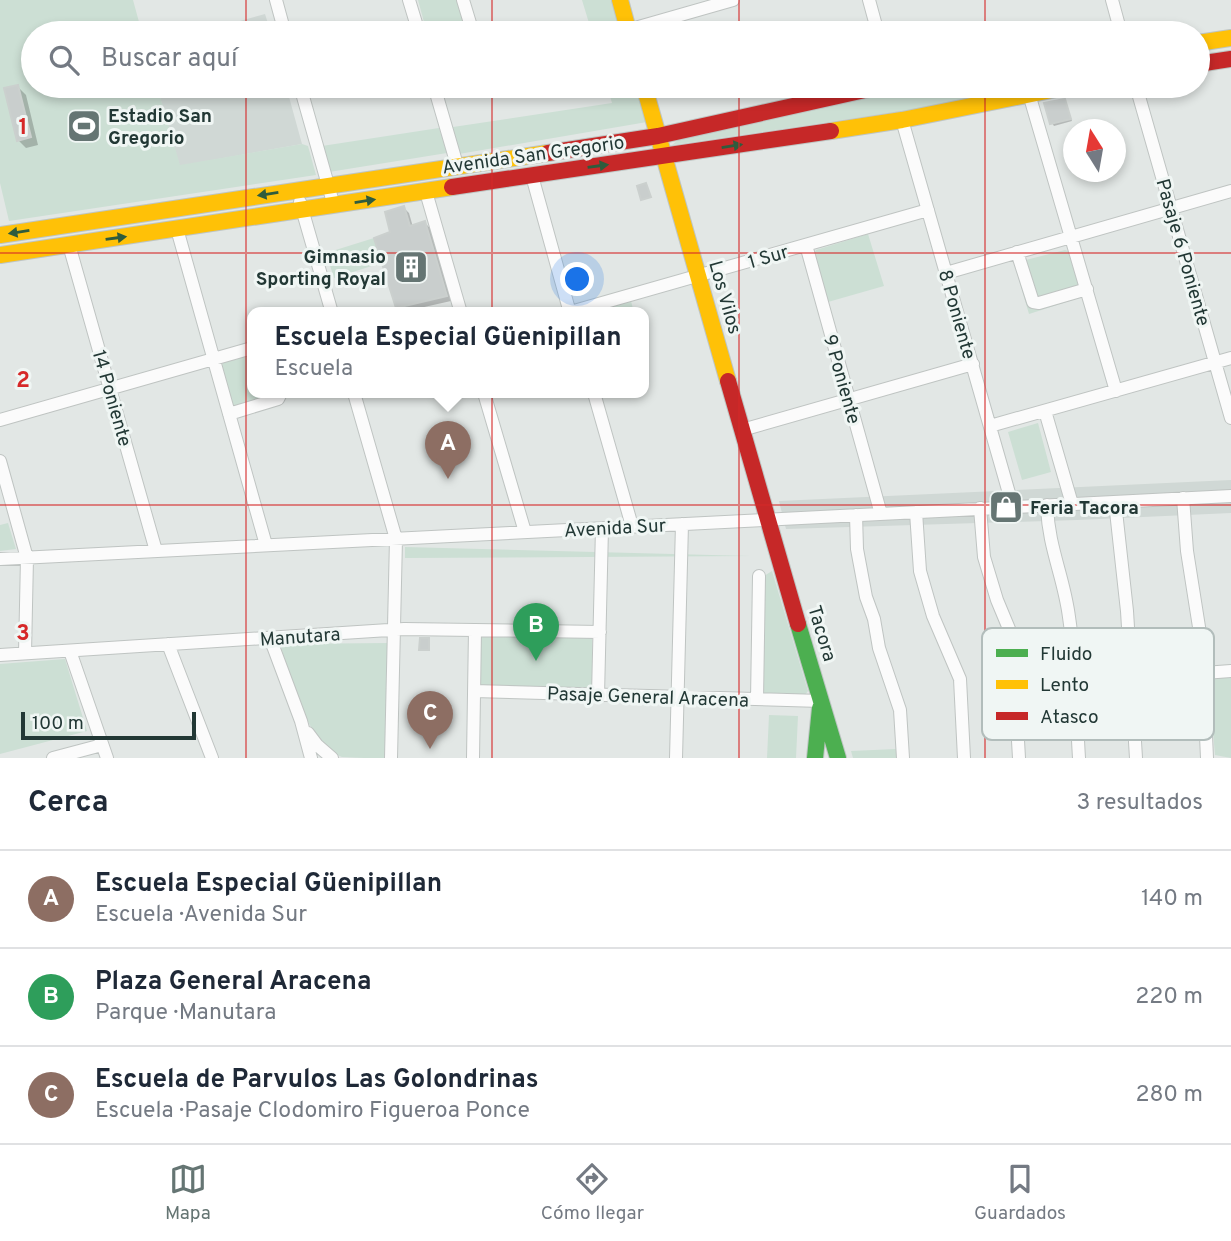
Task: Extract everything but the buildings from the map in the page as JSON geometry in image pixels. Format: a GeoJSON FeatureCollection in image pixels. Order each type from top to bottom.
{"type":"FeatureCollection","features":[{"type":"Feature","properties":{"kind":"main road"},"geometry":{"type":"LineString","coordinates":[[620,0],[626,21]]}},
{"type":"Feature","properties":{"kind":"main road"},"geometry":{"type":"LineString","coordinates":[[1210,41],[1231,38]]}},
{"type":"Feature","properties":{"kind":"main road"},"geometry":{"type":"LineString","coordinates":[[1210,63],[1231,60]]}},
{"type":"Feature","properties":{"kind":"main road","name":"Los Vilos"},"geometry":{"type":"LineString","coordinates":[[647,98],[767,520]]}},
{"type":"Feature","properties":{"kind":"main road","name":"Avenida San Gregorio"},"geometry":{"type":"LineString","coordinates":[[0,235],[658,136],[829,98]]}},
{"type":"Feature","properties":{"kind":"main road","name":"Avenida San Gregorio"},"geometry":{"type":"LineString","coordinates":[[0,255],[902,120],[1009,98]]}},
{"type":"Feature","properties":{"kind":"main road","name":"Tacora"},"geometry":{"type":"LineString","coordinates":[[767,520],[838,758]]}},
{"type":"Feature","properties":{"kind":"main road"},"geometry":{"type":"LineString","coordinates":[[814,758],[821,701]]}},
{"type":"Feature","properties":{"kind":"street"},"geometry":{"type":"LineString","coordinates":[[276,0],[282,21]]}},
{"type":"Feature","properties":{"kind":"street"},"geometry":{"type":"LineString","coordinates":[[409,0],[415,21]]}},
{"type":"Feature","properties":{"kind":"street"},"geometry":{"type":"LineString","coordinates":[[463,0],[469,21]]}},
{"type":"Feature","properties":{"kind":"street"},"geometry":{"type":"LineString","coordinates":[[665,21],[733,0]]}},
{"type":"Feature","properties":{"kind":"street"},"geometry":{"type":"LineString","coordinates":[[869,0],[875,21]]}},
{"type":"Feature","properties":{"kind":"street"},"geometry":{"type":"LineString","coordinates":[[1112,0],[1118,21]]}},
{"type":"Feature","properties":{"kind":"street"},"geometry":{"type":"LineString","coordinates":[[303,98],[334,206]]}},
{"type":"Feature","properties":{"kind":"street"},"geometry":{"type":"LineString","coordinates":[[437,98],[457,165]]}},
{"type":"Feature","properties":{"kind":"street"},"geometry":{"type":"LineString","coordinates":[[1030,98],[1116,391]]}},
{"type":"Feature","properties":{"kind":"street","name":"Pasaje 6 Poniente"},"geometry":{"type":"LineString","coordinates":[[1139,98],[1231,418]]}},
{"type":"Feature","properties":{"kind":"street","name":"8 Poniente"},"geometry":{"type":"LineString","coordinates":[[902,120],[1013,507]]}},
{"type":"Feature","properties":{"kind":"street"},"geometry":{"type":"LineString","coordinates":[[531,176],[568,307]]}},
{"type":"Feature","properties":{"kind":"street"},"geometry":{"type":"LineString","coordinates":[[296,189],[330,307]]}},
{"type":"Feature","properties":{"kind":"street"},"geometry":{"type":"LineString","coordinates":[[946,273],[1231,191]]}},
{"type":"Feature","properties":{"kind":"street"},"geometry":{"type":"LineString","coordinates":[[426,192],[459,307]]}},
{"type":"Feature","properties":{"kind":"street","name":"1 Sur"},"geometry":{"type":"LineString","coordinates":[[586,307],[928,210]]}},
{"type":"Feature","properties":{"kind":"street"},"geometry":{"type":"LineString","coordinates":[[177,229],[266,545]]}},
{"type":"Feature","properties":{"kind":"street","name":"14 Poniente"},"geometry":{"type":"LineString","coordinates":[[69,245],[156,551]]}},
{"type":"Feature","properties":{"kind":"street","name":"9 Poniente"},"geometry":{"type":"LineString","coordinates":[[806,245],[881,514]]}},
{"type":"Feature","properties":{"kind":"street"},"geometry":{"type":"LineString","coordinates":[[1017,252],[1033,302],[1039,303],[1087,289]]}},
{"type":"Feature","properties":{"kind":"street"},"geometry":{"type":"LineString","coordinates":[[0,420],[247,349]]}},
{"type":"Feature","properties":{"kind":"street"},"geometry":{"type":"LineString","coordinates":[[990,426],[1231,358]]}},
{"type":"Feature","properties":{"kind":"street"},"geometry":{"type":"LineString","coordinates":[[742,430],[973,364]]}},
{"type":"Feature","properties":{"kind":"street"},"geometry":{"type":"LineString","coordinates":[[229,414],[279,398]]}},
{"type":"Feature","properties":{"kind":"street"},"geometry":{"type":"LineString","coordinates":[[355,398],[396,539],[391,758]]}},
{"type":"Feature","properties":{"kind":"street"},"geometry":{"type":"LineString","coordinates":[[485,398],[525,532]]}},
{"type":"Feature","properties":{"kind":"street"},"geometry":{"type":"LineString","coordinates":[[595,398],[632,526]]}},
{"type":"Feature","properties":{"kind":"street"},"geometry":{"type":"LineString","coordinates":[[1045,411],[1072,504]]}},
{"type":"Feature","properties":{"kind":"street"},"geometry":{"type":"LineString","coordinates":[[0,461],[27,558],[26,653]]}},
{"type":"Feature","properties":{"kind":"street","name":"Avenida Sur"},"geometry":{"type":"LineString","coordinates":[[0,559],[1231,496]]}},
{"type":"Feature","properties":{"kind":"street"},"geometry":{"type":"LineString","coordinates":[[1183,498],[1200,628]]}},
{"type":"Feature","properties":{"kind":"street"},"geometry":{"type":"LineString","coordinates":[[1115,502],[1128,628]]}},
{"type":"Feature","properties":{"kind":"street"},"geometry":{"type":"LineString","coordinates":[[1047,505],[1050,541],[1070,628]]}},
{"type":"Feature","properties":{"kind":"street"},"geometry":{"type":"LineString","coordinates":[[980,509],[984,557],[994,593],[1009,628]]}},
{"type":"Feature","properties":{"kind":"street"},"geometry":{"type":"LineString","coordinates":[[916,512],[920,572],[933,616],[960,680],[964,758]]}},
{"type":"Feature","properties":{"kind":"street"},"geometry":{"type":"LineString","coordinates":[[856,515],[866,597],[874,619],[879,648],[900,710],[903,758]]}},
{"type":"Feature","properties":{"kind":"street"},"geometry":{"type":"LineString","coordinates":[[676,758],[681,524]]}},
{"type":"Feature","properties":{"kind":"street"},"geometry":{"type":"LineString","coordinates":[[598,695],[603,528]]}},
{"type":"Feature","properties":{"kind":"street"},"geometry":{"type":"LineString","coordinates":[[757,699],[759,576]]}},
{"type":"Feature","properties":{"kind":"street","name":"Manutara"},"geometry":{"type":"LineString","coordinates":[[0,655],[394,630],[600,632]]}},
{"type":"Feature","properties":{"kind":"street"},"geometry":{"type":"LineString","coordinates":[[473,758],[475,630]]}},
{"type":"Feature","properties":{"kind":"street"},"geometry":{"type":"LineString","coordinates":[[270,638],[301,721],[311,758]]}},
{"type":"Feature","properties":{"kind":"street"},"geometry":{"type":"LineString","coordinates":[[168,644],[212,758]]}},
{"type":"Feature","properties":{"kind":"street"},"geometry":{"type":"LineString","coordinates":[[70,651],[107,758]]}},
{"type":"Feature","properties":{"kind":"street","name":"Pasaje General Aracena"},"geometry":{"type":"LineString","coordinates":[[474,691],[821,701]]}},
{"type":"Feature","properties":{"kind":"street"},"geometry":{"type":"LineString","coordinates":[[301,721],[317,745],[331,758]]}},
{"type":"Feature","properties":{"kind":"street"},"geometry":{"type":"LineString","coordinates":[[1018,740],[1019,758]]}},
{"type":"Feature","properties":{"kind":"street"},"geometry":{"type":"LineString","coordinates":[[1078,740],[1079,758]]}},
{"type":"Feature","properties":{"kind":"street"},"geometry":{"type":"LineString","coordinates":[[1135,740],[1136,758]]}},
{"type":"Feature","properties":{"kind":"street"},"geometry":{"type":"LineString","coordinates":[[1206,740],[1207,758]]}},
{"type":"Feature","properties":{"kind":"street"},"geometry":{"type":"LineString","coordinates":[[53,758],[102,745]]}},
{"type":"Feature","properties":{"kind":"shaded area"},"geometry":{"type":"Polygon","coordinates":[[[265,14],[267,21],[240,21],[265,14]]]}},
{"type":"Feature","properties":{"kind":"shaded area"},"geometry":{"type":"Polygon","coordinates":[[[160,98],[289,98],[302,144],[179,166],[160,98]]]}},
{"type":"Feature","properties":{"kind":"shaded area","name":"Feria Tacora"},"geometry":{"type":"Polygon","coordinates":[[[1231,480],[1231,513],[786,529],[779,501],[1231,480]]]}},
{"type":"Feature","properties":{"kind":"green space","name":"Estadio San Gregorio"},"geometry":{"type":"Polygon","coordinates":[[[0,0],[133,0],[139,21],[21,21],[21,98],[160,98],[180,165],[302,144],[308,146],[316,175],[9,221],[0,183],[0,0]]]}},
{"type":"Feature","properties":{"kind":"green space"},"geometry":{"type":"Polygon","coordinates":[[[418,0],[458,0],[464,21],[424,21],[418,0]]]}},
{"type":"Feature","properties":{"kind":"green space"},"geometry":{"type":"Polygon","coordinates":[[[582,0],[612,0],[618,21],[588,21],[582,0]]]}},
{"type":"Feature","properties":{"kind":"green space"},"geometry":{"type":"Polygon","coordinates":[[[611,98],[640,98],[647,122],[459,154],[453,127],[612,103],[611,98]]]}},
{"type":"Feature","properties":{"kind":"green space"},"geometry":{"type":"Polygon","coordinates":[[[867,98],[987,98],[672,145],[696,134],[867,98]]]}},
{"type":"Feature","properties":{"kind":"green space"},"geometry":{"type":"Polygon","coordinates":[[[439,128],[447,153],[329,172],[322,146],[439,128]]]}},
{"type":"Feature","properties":{"kind":"green space"},"geometry":{"type":"Polygon","coordinates":[[[868,234],[884,286],[828,302],[814,254],[816,250],[868,234]]]}},
{"type":"Feature","properties":{"kind":"green space"},"geometry":{"type":"Polygon","coordinates":[[[374,238],[381,263],[334,278],[326,253],[374,238]]]}},
{"type":"Feature","properties":{"kind":"green space"},"geometry":{"type":"Polygon","coordinates":[[[1068,251],[1082,297],[1029,314],[1014,263],[1068,251]]]}},
{"type":"Feature","properties":{"kind":"green space"},"geometry":{"type":"Polygon","coordinates":[[[631,301],[632,307],[610,307],[631,301]]]}},
{"type":"Feature","properties":{"kind":"green space"},"geometry":{"type":"Polygon","coordinates":[[[247,356],[247,398],[265,398],[236,409],[230,406],[220,369],[223,363],[247,356]]]}},
{"type":"Feature","properties":{"kind":"green space"},"geometry":{"type":"Polygon","coordinates":[[[1038,423],[1051,472],[1022,480],[1008,432],[1038,423]]]}},
{"type":"Feature","properties":{"kind":"green space"},"geometry":{"type":"Polygon","coordinates":[[[8,523],[16,549],[0,551],[0,525],[8,523]]]}},
{"type":"Feature","properties":{"kind":"green space"},"geometry":{"type":"Polygon","coordinates":[[[405,547],[750,556],[405,558],[405,547]]]}},
{"type":"Feature","properties":{"kind":"green space"},"geometry":{"type":"Polygon","coordinates":[[[772,571],[808,691],[805,695],[760,694],[764,576],[772,571]]]}},
{"type":"Feature","properties":{"kind":"green space"},"geometry":{"type":"Polygon","coordinates":[[[480,635],[592,637],[592,688],[479,686],[480,635]]]}},
{"type":"Feature","properties":{"kind":"green space"},"geometry":{"type":"Polygon","coordinates":[[[388,643],[386,758],[342,757],[329,750],[309,724],[280,644],[388,643]]]}},
{"type":"Feature","properties":{"kind":"green space"},"geometry":{"type":"Polygon","coordinates":[[[65,659],[87,731],[0,754],[0,664],[65,659]]]}},
{"type":"Feature","properties":{"kind":"green space"},"geometry":{"type":"Polygon","coordinates":[[[1216,674],[1231,675],[1231,758],[1215,755],[1216,674]]]}},
{"type":"Feature","properties":{"kind":"green space"},"geometry":{"type":"Polygon","coordinates":[[[769,715],[798,716],[796,758],[767,758],[769,715]]]}},
{"type":"Feature","properties":{"kind":"green space"},"geometry":{"type":"Polygon","coordinates":[[[896,749],[898,758],[853,758],[851,751],[896,749]]]}},
{"type":"Feature","properties":{"kind":"traffic: fast"},"geometry":{"type":"LineString","coordinates":[[798,624],[838,758]]}},
{"type":"Feature","properties":{"kind":"traffic: fast"},"geometry":{"type":"LineString","coordinates":[[815,758],[820,708]]}},
{"type":"Feature","properties":{"kind":"traffic: slow"},"geometry":{"type":"LineString","coordinates":[[620,0],[626,21]]}},
{"type":"Feature","properties":{"kind":"traffic: slow"},"geometry":{"type":"LineString","coordinates":[[1210,41],[1231,38]]}},
{"type":"Feature","properties":{"kind":"traffic: slow"},"geometry":{"type":"LineString","coordinates":[[647,98],[728,381]]}},
{"type":"Feature","properties":{"kind":"traffic: slow"},"geometry":{"type":"LineString","coordinates":[[831,131],[1011,98]]}},
{"type":"Feature","properties":{"kind":"traffic: slow"},"geometry":{"type":"LineString","coordinates":[[0,235],[548,153]]}},
{"type":"Feature","properties":{"kind":"traffic: slow"},"geometry":{"type":"LineString","coordinates":[[0,255],[452,187]]}},
{"type":"Feature","properties":{"kind":"traffic: jam"},"geometry":{"type":"LineString","coordinates":[[1210,62],[1231,59]]}},
{"type":"Feature","properties":{"kind":"traffic: jam"},"geometry":{"type":"LineString","coordinates":[[548,153],[658,136],[829,98]]}},
{"type":"Feature","properties":{"kind":"traffic: jam"},"geometry":{"type":"LineString","coordinates":[[452,187],[831,131]]}},
{"type":"Feature","properties":{"kind":"traffic: jam"},"geometry":{"type":"LineString","coordinates":[[728,381],[798,624]]}},
{"type":"Feature","properties":{"kind":"place","name":"Estadio San Gregorio"},"geometry":{"type":"Point","coordinates":[84,126]}},
{"type":"Feature","properties":{"kind":"place","name":"Gimnasio Sporting Royal"},"geometry":{"type":"Point","coordinates":[411,267]}},
{"type":"Feature","properties":{"kind":"place","name":"Escuela Especial Güenipillan"},"geometry":{"type":"Point","coordinates":[448,479]}},
{"type":"Feature","properties":{"kind":"place","name":"Feria Tacora"},"geometry":{"type":"Point","coordinates":[1006,507]}},
{"type":"Feature","properties":{"kind":"place","name":"Plaza General Aracena"},"geometry":{"type":"Point","coordinates":[536,661]}},
{"type":"Feature","properties":{"kind":"place","name":"Escuela de Parvulos Las Golondrinas"},"geometry":{"type":"Point","coordinates":[430,749]}}]}
